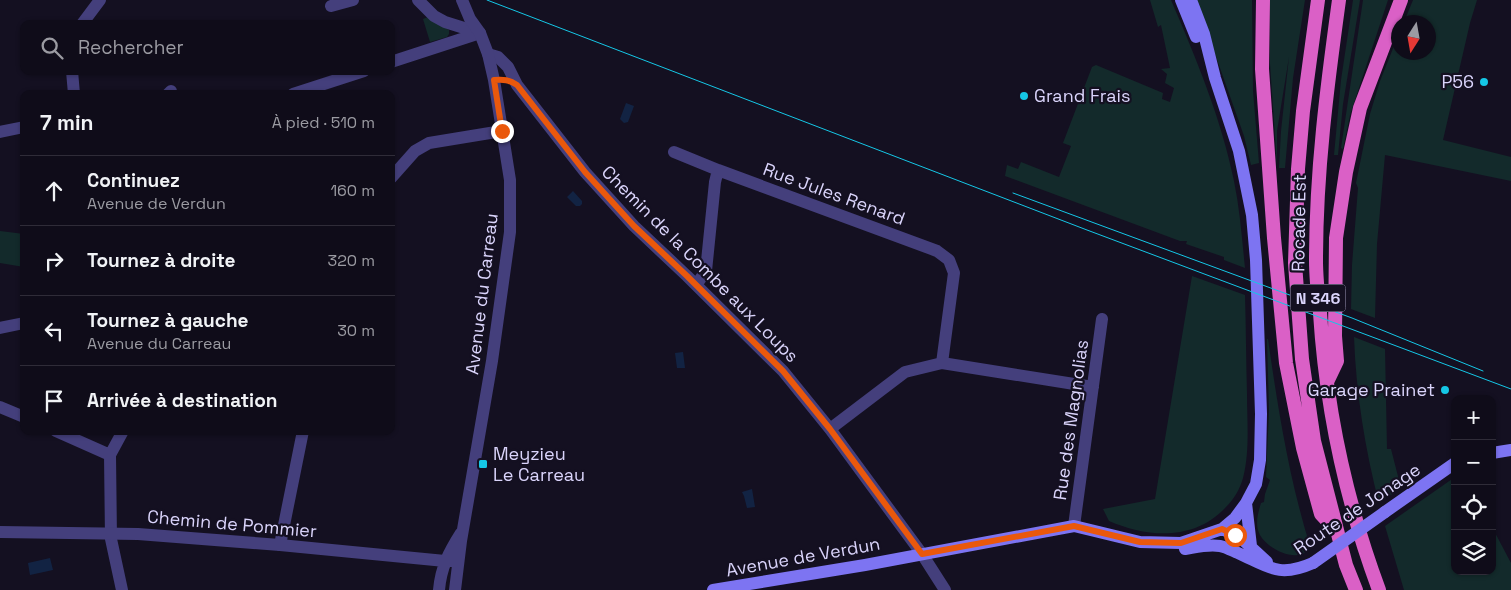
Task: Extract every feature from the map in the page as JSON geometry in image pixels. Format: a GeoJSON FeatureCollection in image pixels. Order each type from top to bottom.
{"type":"FeatureCollection","features":[{"type":"Feature","properties":{"kind":"highway"},"geometry":{"type":"LineString","coordinates":[[1263,0],[1262,69],[1274,238],[1286,363],[1303,448],[1321,514],[1338,531]]}},
{"type":"Feature","properties":{"kind":"highway","name":"Rocade Est"},"geometry":{"type":"LineString","coordinates":[[1318,0],[1301,140],[1296,206],[1295,263],[1302,359],[1314,441],[1346,564],[1356,590]]}},
{"type":"Feature","properties":{"kind":"highway","name":"Rocade Est"},"geometry":{"type":"LineString","coordinates":[[1339,0],[1323,115],[1317,207],[1316,262],[1326,383],[1337,442],[1353,510],[1379,590]]}},
{"type":"Feature","properties":{"kind":"highway"},"geometry":{"type":"LineString","coordinates":[[1326,383],[1336,361],[1334,336],[1336,238],[1346,172],[1360,108],[1401,0]]}},
{"type":"Feature","properties":{"kind":"main road"},"geometry":{"type":"LineString","coordinates":[[1181,0],[1215,78]]}},
{"type":"Feature","properties":{"kind":"main road"},"geometry":{"type":"LineString","coordinates":[[1191,0],[1204,34],[1215,78],[1239,151],[1252,215],[1256,260],[1261,414],[1260,460],[1256,484],[1246,503],[1235,518],[1222,529],[1242,539],[1274,569]]}},
{"type":"Feature","properties":{"kind":"main road"},"geometry":{"type":"LineString","coordinates":[[1496,452],[1511,450]]}},
{"type":"Feature","properties":{"kind":"main road","name":"Route de Jonage"},"geometry":{"type":"LineString","coordinates":[[1090,529],[1112,540],[1137,549],[1177,551],[1204,545],[1222,546],[1274,569],[1293,571],[1313,563],[1451,466]]}},
{"type":"Feature","properties":{"kind":"main road"},"geometry":{"type":"LineString","coordinates":[[1246,503],[1251,546]]}},
{"type":"Feature","properties":{"kind":"main road","name":"Avenue de Verdun"},"geometry":{"type":"LineString","coordinates":[[713,590],[865,565],[1074,526],[1140,542],[1181,543],[1222,529]]}},
{"type":"Feature","properties":{"kind":"street"},"geometry":{"type":"LineString","coordinates":[[85,20],[100,0]]}},
{"type":"Feature","properties":{"kind":"street"},"geometry":{"type":"LineString","coordinates":[[331,6],[353,0]]}},
{"type":"Feature","properties":{"kind":"street"},"geometry":{"type":"LineString","coordinates":[[418,0],[434,16],[445,22],[480,33]]}},
{"type":"Feature","properties":{"kind":"street","name":"Avenue du Carreau"},"geometry":{"type":"LineString","coordinates":[[462,0],[470,19],[480,33]]}},
{"type":"Feature","properties":{"kind":"street","name":"Avenue du Carreau"},"geometry":{"type":"LineString","coordinates":[[455,590],[463,529],[490,376],[510,232],[510,180],[494,80],[488,54],[480,33],[478,16],[471,0]]}},
{"type":"Feature","properties":{"kind":"street"},"geometry":{"type":"LineString","coordinates":[[395,61],[480,33]]}},
{"type":"Feature","properties":{"kind":"street","name":"Chemin de la Combe aux Loups"},"geometry":{"type":"LineString","coordinates":[[488,54],[498,57],[508,67],[517,85],[585,172],[634,226],[783,371],[830,429],[922,554],[946,590]]}},
{"type":"Feature","properties":{"kind":"street"},"geometry":{"type":"LineString","coordinates":[[72,75],[74,90]]}},
{"type":"Feature","properties":{"kind":"street"},"geometry":{"type":"LineString","coordinates":[[305,90],[352,75]]}},
{"type":"Feature","properties":{"kind":"street"},"geometry":{"type":"LineString","coordinates":[[494,80],[508,79],[517,85]]}},
{"type":"Feature","properties":{"kind":"street"},"geometry":{"type":"LineString","coordinates":[[0,132],[20,128]]}},
{"type":"Feature","properties":{"kind":"street"},"geometry":{"type":"LineString","coordinates":[[395,174],[415,151],[429,143],[502,131]]}},
{"type":"Feature","properties":{"kind":"street","name":"Rue Jules Renard"},"geometry":{"type":"LineString","coordinates":[[674,152],[937,252],[949,260],[954,273],[942,364]]}},
{"type":"Feature","properties":{"kind":"street"},"geometry":{"type":"LineString","coordinates":[[696,286],[706,271],[715,182],[718,170]]}},
{"type":"Feature","properties":{"kind":"street","name":"Rue des Magnolias"},"geometry":{"type":"LineString","coordinates":[[1074,526],[1102,319]]}},
{"type":"Feature","properties":{"kind":"street"},"geometry":{"type":"LineString","coordinates":[[0,328],[20,324]]}},
{"type":"Feature","properties":{"kind":"street"},"geometry":{"type":"LineString","coordinates":[[830,429],[906,372],[942,364],[1093,387]]}},
{"type":"Feature","properties":{"kind":"street"},"geometry":{"type":"LineString","coordinates":[[0,406],[20,415]]}},
{"type":"Feature","properties":{"kind":"street"},"geometry":{"type":"LineString","coordinates":[[65,435],[110,455]]}},
{"type":"Feature","properties":{"kind":"street"},"geometry":{"type":"LineString","coordinates":[[121,435],[110,455],[111,533],[122,590]]}},
{"type":"Feature","properties":{"kind":"street"},"geometry":{"type":"LineString","coordinates":[[280,545],[302,435]]}},
{"type":"Feature","properties":{"kind":"street","name":"Avenue du Carreau"},"geometry":{"type":"LineString","coordinates":[[438,590],[448,553],[463,529]]}},
{"type":"Feature","properties":{"kind":"street","name":"Chemin de Pommier"},"geometry":{"type":"LineString","coordinates":[[0,532],[111,533],[280,545],[445,561],[452,561],[460,556]]}},
{"type":"Feature","properties":{"kind":"green space"},"geometry":{"type":"Polygon","coordinates":[[[1150,0],[1171,0],[1207,89],[1222,134],[1234,181],[1245,268],[1224,260],[1224,257],[1186,244],[1187,241],[1180,241],[1005,176],[1007,165],[1018,169],[1021,162],[1059,177],[1071,146],[1063,143],[1092,67],[1096,65],[1163,93],[1162,99],[1170,102],[1174,88],[1165,83],[1167,74],[1161,69],[1170,68],[1161,25],[1158,27],[1150,0]]]}},
{"type":"Feature","properties":{"kind":"green space"},"geometry":{"type":"Polygon","coordinates":[[[1196,0],[1252,0],[1253,91],[1259,163],[1251,165],[1244,136],[1196,0]]]}},
{"type":"Feature","properties":{"kind":"green space"},"geometry":{"type":"Polygon","coordinates":[[[1270,0],[1305,0],[1293,78],[1285,168],[1279,168],[1289,57],[1277,131],[1277,165],[1270,64],[1270,0]]]}},
{"type":"Feature","properties":{"kind":"green space"},"geometry":{"type":"Polygon","coordinates":[[[1353,0],[1360,0],[1343,104],[1338,155],[1334,155],[1341,80],[1353,0]]]}},
{"type":"Feature","properties":{"kind":"green space"},"geometry":{"type":"Polygon","coordinates":[[[1363,0],[1388,0],[1350,115],[1343,149],[1341,148],[1363,0]]]}},
{"type":"Feature","properties":{"kind":"green space"},"geometry":{"type":"Polygon","coordinates":[[[1413,0],[1477,0],[1443,140],[1511,157],[1511,181],[1385,155],[1377,244],[1375,318],[1351,309],[1352,265],[1358,188],[1356,183],[1370,114],[1391,54],[1391,60],[1436,60],[1436,15],[1407,15],[1413,0]]]}},
{"type":"Feature","properties":{"kind":"green space"},"geometry":{"type":"Polygon","coordinates":[[[428,17],[449,30],[447,37],[430,42],[423,19],[428,17]]]}},
{"type":"Feature","properties":{"kind":"green space"},"geometry":{"type":"Polygon","coordinates":[[[0,231],[20,234],[20,266],[0,263],[0,231]]]}},
{"type":"Feature","properties":{"kind":"green space"},"geometry":{"type":"Polygon","coordinates":[[[1192,276],[1245,295],[1248,436],[1245,468],[1242,482],[1236,494],[1229,504],[1214,518],[1186,531],[1155,533],[1139,531],[1109,521],[1103,509],[1155,499],[1192,276]]]}},
{"type":"Feature","properties":{"kind":"green space"},"geometry":{"type":"Polygon","coordinates":[[[1354,337],[1385,349],[1387,449],[1391,449],[1401,488],[1379,503],[1362,421],[1354,337]]]}},
{"type":"Feature","properties":{"kind":"green space"},"geometry":{"type":"Polygon","coordinates":[[[1267,339],[1290,469],[1310,546],[1307,552],[1300,555],[1287,554],[1273,548],[1262,538],[1257,526],[1261,503],[1264,502],[1270,480],[1266,477],[1269,411],[1267,339]]]}},
{"type":"Feature","properties":{"kind":"green space"},"geometry":{"type":"Polygon","coordinates":[[[1451,480],[1451,575],[1496,575],[1496,535],[1511,563],[1511,590],[1404,590],[1385,526],[1451,480]]]}},
{"type":"Feature","properties":{"kind":"water"},"geometry":{"type":"Polygon","coordinates":[[[626,103],[634,106],[628,122],[624,123],[620,119],[626,103]]]}},
{"type":"Feature","properties":{"kind":"water"},"geometry":{"type":"Polygon","coordinates":[[[573,191],[582,201],[580,206],[576,206],[567,197],[573,191]]]}},
{"type":"Feature","properties":{"kind":"water"},"geometry":{"type":"Polygon","coordinates":[[[683,352],[685,368],[677,368],[675,353],[683,352]]]}},
{"type":"Feature","properties":{"kind":"water"},"geometry":{"type":"Polygon","coordinates":[[[752,489],[755,507],[747,508],[742,492],[752,489]]]}},
{"type":"Feature","properties":{"kind":"water"},"geometry":{"type":"Polygon","coordinates":[[[50,558],[53,570],[30,575],[28,563],[50,558]]]}},
{"type":"Feature","properties":{"kind":"tram line"},"geometry":{"type":"LineString","coordinates":[[487,0],[1087,230],[1511,389]]}},
{"type":"Feature","properties":{"kind":"tram line"},"geometry":{"type":"LineString","coordinates":[[1013,193],[1352,318],[1483,371]]}},
{"type":"Feature","properties":{"kind":"place","name":"P56"},"geometry":{"type":"Point","coordinates":[1484,82]}},
{"type":"Feature","properties":{"kind":"place","name":"Grand Frais"},"geometry":{"type":"Point","coordinates":[1024,96]}},
{"type":"Feature","properties":{"kind":"place","name":"Garage Prainet"},"geometry":{"type":"Point","coordinates":[1445,390]}},
{"type":"Feature","properties":{"kind":"place","name":"Meyzieu Le Carreau"},"geometry":{"type":"Point","coordinates":[483,464]}},
{"type":"Feature","properties":{"kind":"route"},"geometry":{"type":"LineString","coordinates":[[502,131],[494,80],[508,79],[517,85],[585,172],[634,226],[783,371],[830,429],[922,554],[1074,526],[1140,542],[1181,543],[1222,529],[1235,535]]}}]}
